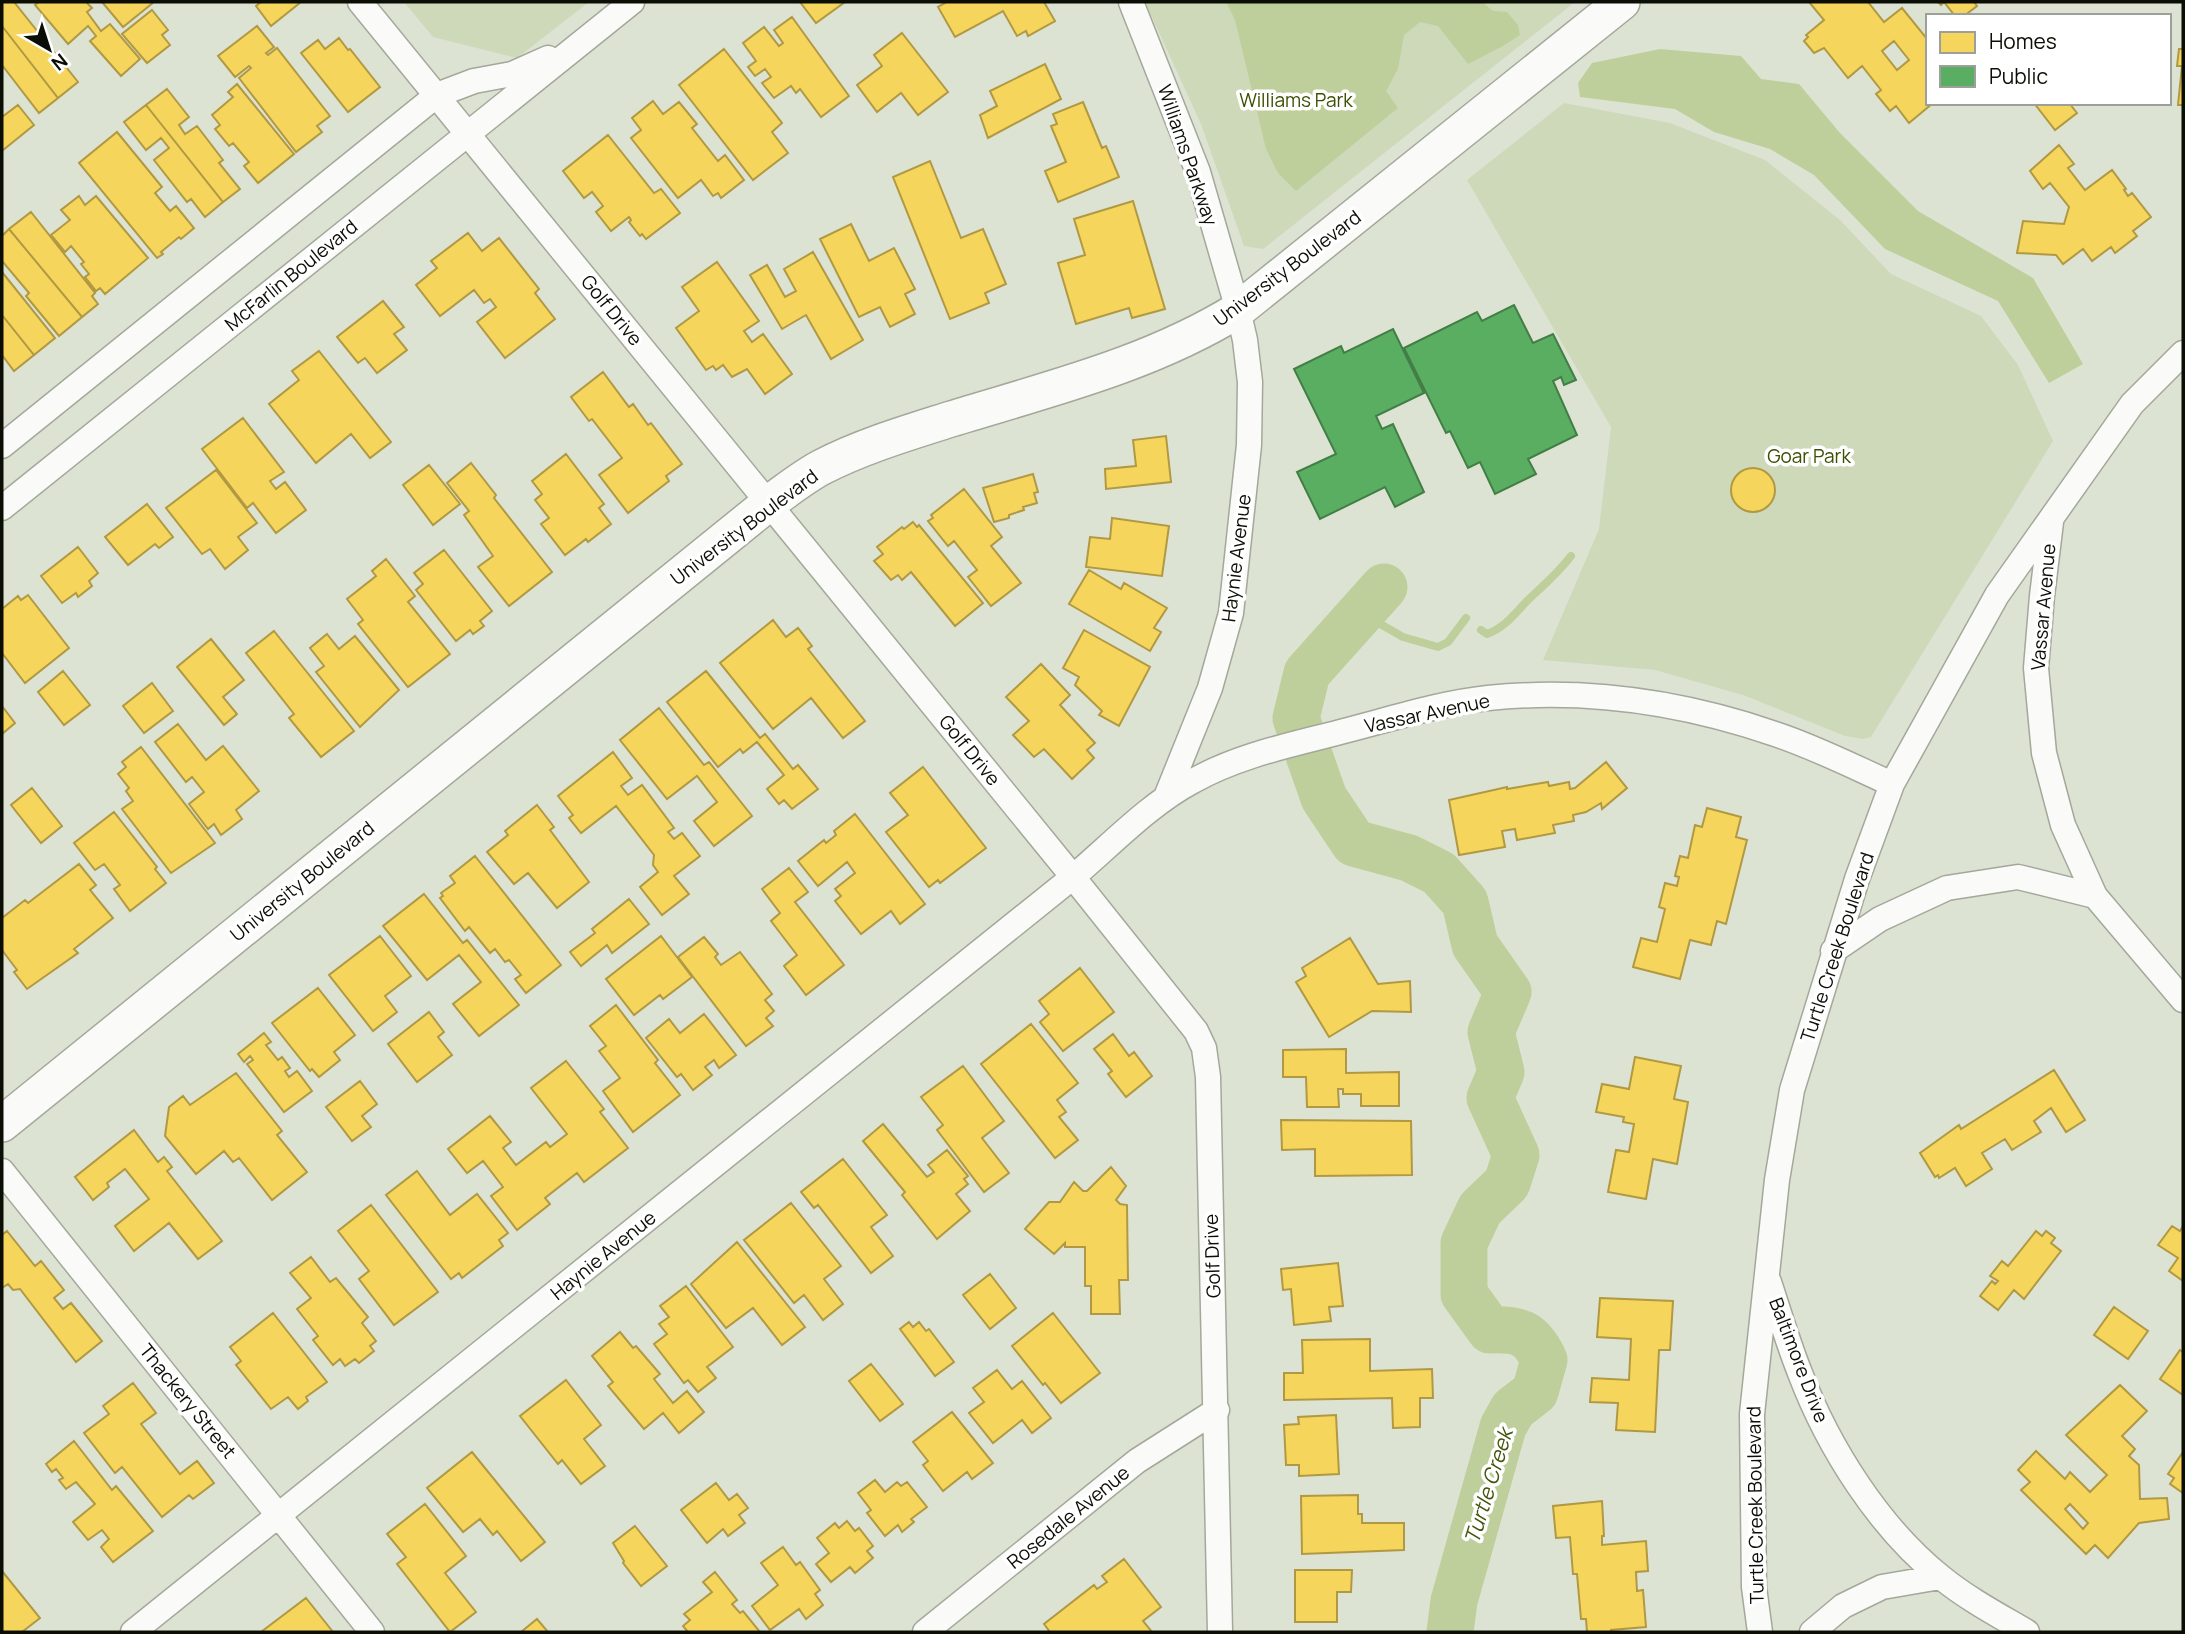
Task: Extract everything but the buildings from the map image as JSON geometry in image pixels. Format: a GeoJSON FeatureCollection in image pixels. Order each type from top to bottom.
{"type":"FeatureCollection","features":[{"type":"Feature","properties":{"kind":"street","name":"Golf Drive"},"geometry":{"type":"LineString","coordinates":[[360,2],[1196,1031],[1204,1048],[1208,1077],[1220,1632]]}},
{"type":"Feature","properties":{"kind":"street","name":"McFarlin Boulevard"},"geometry":{"type":"LineString","coordinates":[[2,508],[632,2]]}},
{"type":"Feature","properties":{"kind":"street","name":"Williams Parkway"},"geometry":{"type":"LineString","coordinates":[[1131,2],[1198,172],[1238,310]]}},
{"type":"Feature","properties":{"kind":"street","name":"University Boulevard"},"geometry":{"type":"LineString","coordinates":[[2,1124],[769,503],[820,468],[877,442],[1061,386],[1166,350],[1238,310],[1622,2]]}},
{"type":"Feature","properties":{"kind":"street","name":"McFarlin Boulevard"},"geometry":{"type":"LineString","coordinates":[[2,446],[437,95],[474,81],[512,74],[580,43]]}},
{"type":"Feature","properties":{"kind":"street","name":"Haynie Avenue"},"geometry":{"type":"LineString","coordinates":[[1166,797],[1210,688],[1231,613],[1249,445],[1250,382],[1238,310]]}},
{"type":"Feature","properties":{"kind":"street","name":"Turtle Creek Boulevard"},"geometry":{"type":"LineString","coordinates":[[1760,1632],[1754,1587],[1752,1414],[1766,1271],[1792,1090],[1833,951],[1892,784],[1997,594],[2132,404],[2183,353]]}},
{"type":"Feature","properties":{"kind":"street","name":"Vassar Avenue"},"geometry":{"type":"LineString","coordinates":[[2052,518],[2036,668],[2044,753],[2063,825],[2095,896],[2183,1000]]}},
{"type":"Feature","properties":{"kind":"street","name":"Vassar Avenue"},"geometry":{"type":"LineString","coordinates":[[1073,877],[1166,797],[1192,781],[1245,757],[1359,727],[1487,698],[1564,694],[1643,700],[1711,714],[1778,734],[1892,784]]}},
{"type":"Feature","properties":{"kind":"street","name":"Haynie Avenue"},"geometry":{"type":"LineString","coordinates":[[133,1632],[1073,877]]}},
{"type":"Feature","properties":{"kind":"street"},"geometry":{"type":"LineString","coordinates":[[1833,951],[1880,919],[1947,888],[2018,877],[2095,896]]}},
{"type":"Feature","properties":{"kind":"street","name":"Thackery Street"},"geometry":{"type":"LineString","coordinates":[[2,1171],[372,1632]]}},
{"type":"Feature","properties":{"kind":"street","name":"Baltimore Drive"},"geometry":{"type":"LineString","coordinates":[[1766,1271],[1800,1374],[1824,1426],[1857,1483],[1892,1529],[1940,1577],[2027,1632]]}},
{"type":"Feature","properties":{"kind":"street","name":"Rosedale Avenue"},"geometry":{"type":"LineString","coordinates":[[925,1632],[1137,1461],[1217,1410]]}},
{"type":"Feature","properties":{"kind":"street"},"geometry":{"type":"LineString","coordinates":[[1812,1632],[1843,1606],[1882,1587],[1940,1577]]}},
{"type":"Feature","properties":{"kind":"green space"},"geometry":{"type":"Polygon","coordinates":[[[404,2],[589,2],[517,58],[433,37],[404,2]]]}},
{"type":"Feature","properties":{"kind":"green space","name":"Williams Park"},"geometry":{"type":"Polygon","coordinates":[[[1145,2],[1575,2],[1263,249],[1244,246],[1201,124],[1145,2]]]}},
{"type":"Feature","properties":{"kind":"green space","name":"Goar Park"},"geometry":{"type":"Polygon","coordinates":[[[1564,103],[1670,123],[1765,160],[1840,220],[1891,274],[1981,316],[2018,365],[2053,441],[1871,737],[1863,739],[1845,736],[1743,695],[1655,670],[1543,660],[1599,529],[1611,427],[1467,180],[1564,103]]]}},
{"type":"Feature","properties":{"kind":"shaded area"},"geometry":{"type":"Polygon","coordinates":[[[1226,2],[1482,2],[1493,11],[1507,12],[1518,25],[1520,35],[1468,64],[1438,26],[1420,22],[1404,35],[1398,69],[1386,91],[1398,108],[1296,191],[1278,173],[1266,149],[1235,20],[1226,2]]]}},
{"type":"Feature","properties":{"kind":"shaded area"},"geometry":{"type":"Polygon","coordinates":[[[1660,49],[1741,56],[1761,79],[1799,84],[1840,133],[1918,211],[2033,278],[2083,364],[2049,383],[1998,301],[1885,249],[1814,175],[1770,149],[1714,132],[1675,109],[1580,97],[1578,83],[1592,63],[1660,49]]]}},
{"type":"Feature","properties":{"kind":"waterway"},"geometry":{"type":"LineString","coordinates":[[1481,630],[1487,634],[1505,624],[1571,556]]}},
{"type":"Feature","properties":{"kind":"waterway","name":"Turtle Creek"},"geometry":{"type":"LineString","coordinates":[[1384,587],[1307,673],[1296,718],[1324,798],[1354,843],[1409,858],[1439,873],[1465,902],[1475,945],[1508,992],[1491,1032],[1501,1072],[1490,1098],[1516,1155],[1507,1183],[1480,1209],[1464,1243],[1464,1294],[1490,1330],[1509,1330],[1523,1334],[1534,1343],[1544,1360],[1535,1392],[1513,1409],[1503,1427],[1454,1601],[1450,1632]]}},
{"type":"Feature","properties":{"kind":"waterway"},"geometry":{"type":"LineString","coordinates":[[1361,613],[1403,637],[1438,647],[1448,642],[1466,618]]}}]}
